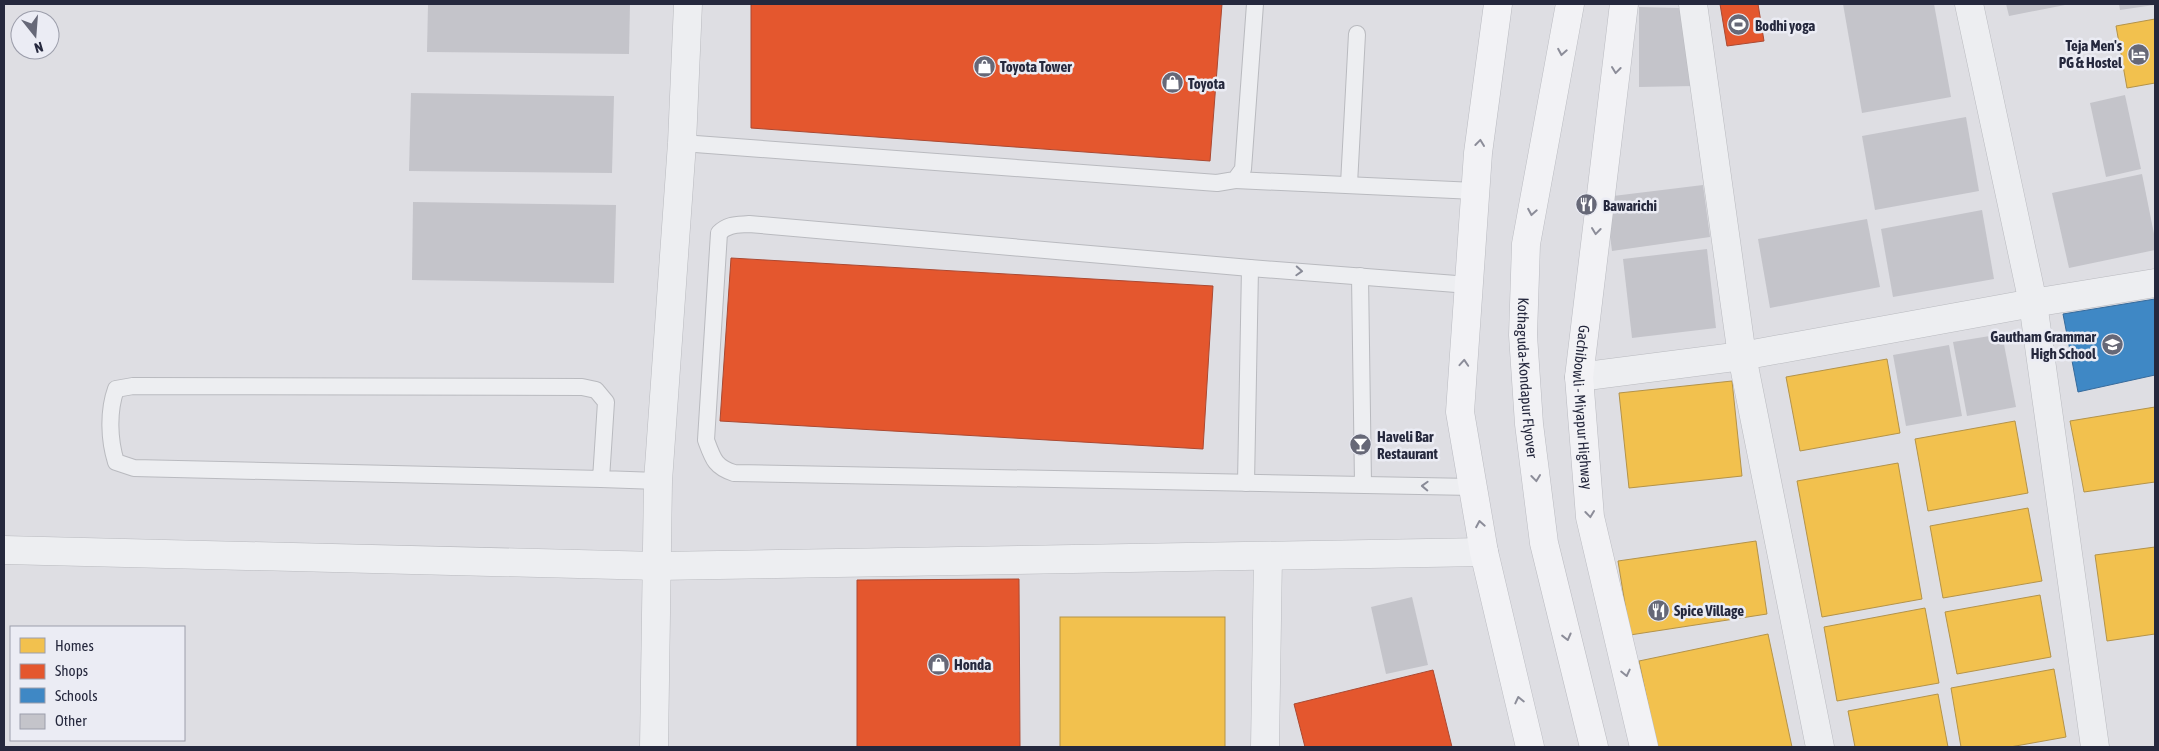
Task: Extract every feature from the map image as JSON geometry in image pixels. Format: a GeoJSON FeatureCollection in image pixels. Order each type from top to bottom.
{"type":"FeatureCollection","features":[{"type":"Feature","properties":{"kind":"main road"},"geometry":{"type":"LineString","coordinates":[[1498,4],[1478,153],[1460,412],[1484,552],[1530,747]]}},
{"type":"Feature","properties":{"kind":"main road","name":"Kothaguda-Kondapur Flyover"},"geometry":{"type":"LineString","coordinates":[[1570,4],[1526,244],[1523,335],[1529,424],[1544,543],[1594,747]]}},
{"type":"Feature","properties":{"kind":"main road","name":"Gachibowli - Miyapur Highway"},"geometry":{"type":"LineString","coordinates":[[1624,4],[1579,377],[1590,517],[1644,747]]}},
{"type":"Feature","properties":{"kind":"street"},"geometry":{"type":"LineString","coordinates":[[654,747],[658,481],[682,144],[688,4]]}},
{"type":"Feature","properties":{"kind":"street"},"geometry":{"type":"LineString","coordinates":[[1693,4],[1742,356],[1820,747]]}},
{"type":"Feature","properties":{"kind":"street"},"geometry":{"type":"LineString","coordinates":[[1969,4],[2033,303],[2095,747]]}},
{"type":"Feature","properties":{"kind":"street"},"geometry":{"type":"LineString","coordinates":[[1579,377],[1742,356],[2033,303],[2155,283]]}},
{"type":"Feature","properties":{"kind":"street"},"geometry":{"type":"LineString","coordinates":[[4,550],[658,566],[1484,552]]}},
{"type":"Feature","properties":{"kind":"street"},"geometry":{"type":"LineString","coordinates":[[1265,747],[1268,556]]}},
{"type":"Feature","properties":{"kind":"lane"},"geometry":{"type":"LineString","coordinates":[[1235,180],[1243,169],[1255,4]]}},
{"type":"Feature","properties":{"kind":"lane"},"geometry":{"type":"LineString","coordinates":[[1350,184],[1357,34]]}},
{"type":"Feature","properties":{"kind":"lane"},"geometry":{"type":"LineString","coordinates":[[682,144],[1217,183],[1235,180],[1475,191]]}},
{"type":"Feature","properties":{"kind":"lane"},"geometry":{"type":"LineString","coordinates":[[1469,285],[1250,268],[749,224],[725,227],[720,233],[706,440],[712,458],[721,469],[734,473],[1473,487]]}},
{"type":"Feature","properties":{"kind":"lane"},"geometry":{"type":"LineString","coordinates":[[1246,483],[1250,268]]}},
{"type":"Feature","properties":{"kind":"lane"},"geometry":{"type":"LineString","coordinates":[[1360,276],[1363,484]]}},
{"type":"Feature","properties":{"kind":"lane"},"geometry":{"type":"LineString","coordinates":[[601,479],[606,402],[596,390],[582,387],[133,386],[116,390],[111,401],[112,448],[116,462],[134,468],[658,481]]}},
{"type":"Feature","properties":{"kind":"building: Homes","name":"Teja Men's PG & Hostel"},"geometry":{"type":"Polygon","coordinates":[[[2155,19],[2155,83],[2127,88],[2116,26],[2155,19]]]}},
{"type":"Feature","properties":{"kind":"building: Homes"},"geometry":{"type":"Polygon","coordinates":[[[1887,359],[1900,433],[1800,451],[1786,377],[1887,359]]]}},
{"type":"Feature","properties":{"kind":"building: Homes"},"geometry":{"type":"Polygon","coordinates":[[[1732,381],[1742,476],[1629,488],[1619,393],[1732,381]]]}},
{"type":"Feature","properties":{"kind":"building: Homes"},"geometry":{"type":"Polygon","coordinates":[[[2155,407],[2155,482],[2084,492],[2070,421],[2155,407]]]}},
{"type":"Feature","properties":{"kind":"building: Homes"},"geometry":{"type":"Polygon","coordinates":[[[2015,421],[2028,493],[1928,511],[1915,439],[2015,421]]]}},
{"type":"Feature","properties":{"kind":"building: Homes"},"geometry":{"type":"Polygon","coordinates":[[[1898,463],[1922,599],[1822,617],[1797,481],[1898,463]]]}},
{"type":"Feature","properties":{"kind":"building: Homes"},"geometry":{"type":"Polygon","coordinates":[[[2028,508],[2042,581],[1943,598],[1930,526],[2028,508]]]}},
{"type":"Feature","properties":{"kind":"building: Homes"},"geometry":{"type":"Polygon","coordinates":[[[1756,541],[1767,614],[1630,635],[1618,561],[1756,541]]]}},
{"type":"Feature","properties":{"kind":"building: Homes"},"geometry":{"type":"Polygon","coordinates":[[[2155,547],[2155,634],[2107,641],[2095,555],[2155,547]]]}},
{"type":"Feature","properties":{"kind":"building: Homes"},"geometry":{"type":"Polygon","coordinates":[[[2040,595],[2051,657],[1957,674],[1945,612],[2040,595]]]}},
{"type":"Feature","properties":{"kind":"building: Homes"},"geometry":{"type":"Polygon","coordinates":[[[1925,608],[1939,683],[1837,701],[1824,627],[1925,608]]]}},
{"type":"Feature","properties":{"kind":"building: Homes"},"geometry":{"type":"Polygon","coordinates":[[[1060,617],[1225,617],[1225,747],[1060,747],[1060,617]]]}},
{"type":"Feature","properties":{"kind":"building: Homes"},"geometry":{"type":"Polygon","coordinates":[[[1768,634],[1792,747],[1657,747],[1639,661],[1768,634]]]}},
{"type":"Feature","properties":{"kind":"building: Homes"},"geometry":{"type":"Polygon","coordinates":[[[2054,669],[2066,737],[2010,747],[1961,747],[1951,688],[2054,669]]]}},
{"type":"Feature","properties":{"kind":"building: Homes"},"geometry":{"type":"Polygon","coordinates":[[[1938,694],[1948,747],[1855,747],[1848,711],[1938,694]]]}},
{"type":"Feature","properties":{"kind":"building: Shops","name":"Toyota Tower"},"geometry":{"type":"Polygon","coordinates":[[[751,4],[1222,4],[1210,161],[751,128],[751,4]]]}},
{"type":"Feature","properties":{"kind":"building: Shops"},"geometry":{"type":"Polygon","coordinates":[[[1720,4],[1758,4],[1764,41],[1727,46],[1720,4]]]}},
{"type":"Feature","properties":{"kind":"building: Shops"},"geometry":{"type":"Polygon","coordinates":[[[731,258],[1213,286],[1203,449],[720,421],[731,258]]]}},
{"type":"Feature","properties":{"kind":"building: Shops","name":"Honda"},"geometry":{"type":"Polygon","coordinates":[[[1019,579],[1020,747],[857,747],[857,580],[1019,579]]]}},
{"type":"Feature","properties":{"kind":"building: Shops"},"geometry":{"type":"Polygon","coordinates":[[[1433,670],[1452,747],[1305,747],[1294,704],[1433,670]]]}},
{"type":"Feature","properties":{"kind":"building: Schools","name":"Gautham Grammar High School"},"geometry":{"type":"Polygon","coordinates":[[[2155,299],[2155,375],[2078,392],[2063,314],[2155,299]]]}},
{"type":"Feature","properties":{"kind":"building: Other"},"geometry":{"type":"Polygon","coordinates":[[[428,4],[630,4],[629,54],[427,52],[428,4]]]}},
{"type":"Feature","properties":{"kind":"building: Other"},"geometry":{"type":"Polygon","coordinates":[[[1843,4],[1934,4],[1951,97],[1862,113],[1843,4]]]}},
{"type":"Feature","properties":{"kind":"building: Other"},"geometry":{"type":"Polygon","coordinates":[[[2006,4],[2065,4],[2065,5],[2009,16],[2006,4]]]}},
{"type":"Feature","properties":{"kind":"building: Other"},"geometry":{"type":"Polygon","coordinates":[[[2119,4],[2154,4],[2154,5],[2120,10],[2119,4]]]}},
{"type":"Feature","properties":{"kind":"building: Other"},"geometry":{"type":"Polygon","coordinates":[[[1639,7],[1680,8],[1694,86],[1639,87],[1639,7]]]}},
{"type":"Feature","properties":{"kind":"building: Other"},"geometry":{"type":"Polygon","coordinates":[[[411,93],[614,96],[612,173],[409,171],[411,93]]]}},
{"type":"Feature","properties":{"kind":"building: Other"},"geometry":{"type":"Polygon","coordinates":[[[2125,95],[2141,169],[2106,177],[2090,103],[2125,95]]]}},
{"type":"Feature","properties":{"kind":"building: Other"},"geometry":{"type":"Polygon","coordinates":[[[1966,117],[1979,191],[1875,210],[1862,136],[1966,117]]]}},
{"type":"Feature","properties":{"kind":"building: Other"},"geometry":{"type":"Polygon","coordinates":[[[2142,174],[2155,239],[2155,250],[2069,268],[2052,193],[2142,174]]]}},
{"type":"Feature","properties":{"kind":"building: Other"},"geometry":{"type":"Polygon","coordinates":[[[1703,185],[1710,237],[1612,251],[1605,197],[1703,185]]]}},
{"type":"Feature","properties":{"kind":"building: Other"},"geometry":{"type":"Polygon","coordinates":[[[413,202],[616,205],[614,283],[412,280],[413,202]]]}},
{"type":"Feature","properties":{"kind":"building: Other"},"geometry":{"type":"Polygon","coordinates":[[[1982,210],[1994,279],[1893,297],[1881,229],[1982,210]]]}},
{"type":"Feature","properties":{"kind":"building: Other"},"geometry":{"type":"Polygon","coordinates":[[[1867,219],[1880,287],[1770,308],[1758,239],[1867,219]]]}},
{"type":"Feature","properties":{"kind":"building: Other"},"geometry":{"type":"Polygon","coordinates":[[[1707,249],[1716,328],[1632,338],[1623,259],[1707,249]]]}},
{"type":"Feature","properties":{"kind":"building: Other"},"geometry":{"type":"Polygon","coordinates":[[[2002,334],[2016,407],[1967,416],[1953,342],[2002,334]]]}},
{"type":"Feature","properties":{"kind":"building: Other"},"geometry":{"type":"Polygon","coordinates":[[[1949,345],[1962,416],[1906,426],[1893,355],[1949,345]]]}},
{"type":"Feature","properties":{"kind":"building: Other"},"geometry":{"type":"Polygon","coordinates":[[[1412,597],[1428,665],[1386,674],[1371,607],[1412,597]]]}},
{"type":"Feature","properties":{"kind":"place","name":"Bodhi yoga"},"geometry":{"type":"Point","coordinates":[1739,25]}},
{"type":"Feature","properties":{"kind":"place","name":"Teja Men's PG & Hostel"},"geometry":{"type":"Point","coordinates":[2138,54]}},
{"type":"Feature","properties":{"kind":"place","name":"Toyota Tower"},"geometry":{"type":"Point","coordinates":[984,66]}},
{"type":"Feature","properties":{"kind":"place","name":"Toyota"},"geometry":{"type":"Point","coordinates":[1172,83]}},
{"type":"Feature","properties":{"kind":"place","name":"Bawarichi"},"geometry":{"type":"Point","coordinates":[1587,205]}},
{"type":"Feature","properties":{"kind":"place","name":"Gautham Grammar High School"},"geometry":{"type":"Point","coordinates":[2112,345]}},
{"type":"Feature","properties":{"kind":"place","name":"Haveli Bar Restaurant"},"geometry":{"type":"Point","coordinates":[1361,445]}},
{"type":"Feature","properties":{"kind":"place","name":"Spice Village"},"geometry":{"type":"Point","coordinates":[1658,610]}},
{"type":"Feature","properties":{"kind":"place","name":"Honda"},"geometry":{"type":"Point","coordinates":[938,664]}}]}
